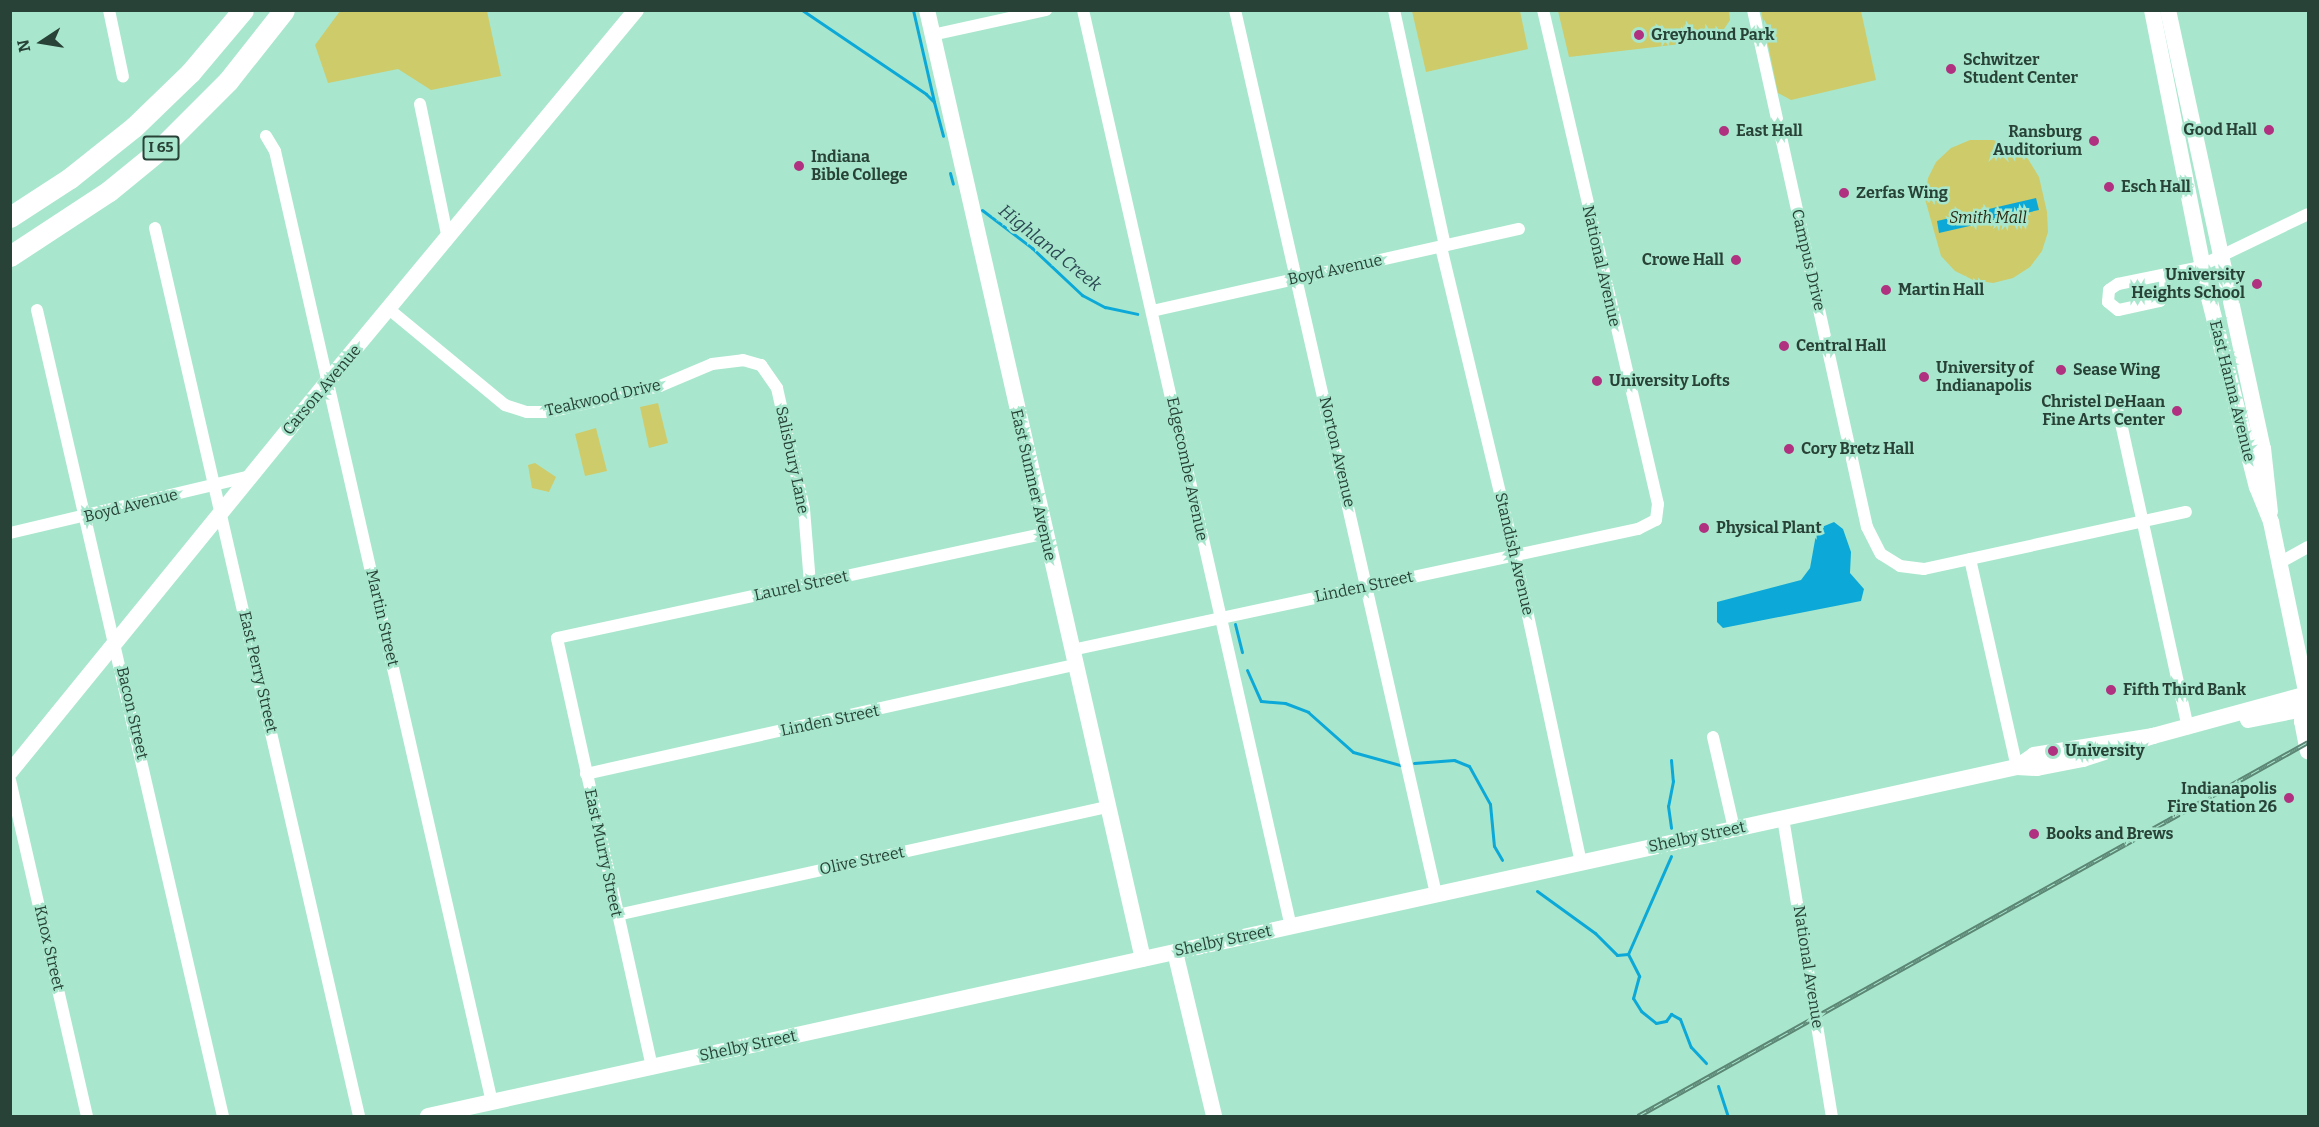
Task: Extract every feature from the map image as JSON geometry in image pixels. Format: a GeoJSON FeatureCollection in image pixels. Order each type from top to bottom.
{"type":"FeatureCollection","features":[{"type":"Feature","properties":{"kind":"highway","name":"I 65"},"geometry":{"type":"LineString","coordinates":[[10,217],[70,178],[134,127],[190,73],[243,10]]}},
{"type":"Feature","properties":{"kind":"highway","name":"I 65"},"geometry":{"type":"LineString","coordinates":[[10,256],[109,191],[158,151],[228,81],[284,10]]}},
{"type":"Feature","properties":{"kind":"main road","name":"Carson Avenue"},"geometry":{"type":"LineString","coordinates":[[10,772],[328,381],[390,310],[636,10]]}},
{"type":"Feature","properties":{"kind":"main road","name":"East Sumner Avenue"},"geometry":{"type":"LineString","coordinates":[[927,10],[1044,534],[1143,959]]}},
{"type":"Feature","properties":{"kind":"main road","name":"East Hanna Avenue"},"geometry":{"type":"LineString","coordinates":[[2152,10],[2212,262],[2270,484],[2271,522],[2308,702],[2302,721],[2308,751]]}},
{"type":"Feature","properties":{"kind":"main road","name":"East Hanna Avenue"},"geometry":{"type":"LineString","coordinates":[[2168,10],[2212,262]]}},
{"type":"Feature","properties":{"kind":"main road","name":"Shelby Street"},"geometry":{"type":"LineString","coordinates":[[428,1116],[2017,766],[2037,768],[2083,759],[2153,736],[2218,721],[2232,724],[2308,702]]}},
{"type":"Feature","properties":{"kind":"main road"},"geometry":{"type":"LineString","coordinates":[[1175,952],[1214,1116]]}},
{"type":"Feature","properties":{"kind":"street"},"geometry":{"type":"LineString","coordinates":[[109,10],[123,77]]}},
{"type":"Feature","properties":{"kind":"street"},"geometry":{"type":"LineString","coordinates":[[932,35],[1046,10]]}},
{"type":"Feature","properties":{"kind":"street","name":"Edgecombe Avenue"},"geometry":{"type":"LineString","coordinates":[[1083,10],[1291,927]]}},
{"type":"Feature","properties":{"kind":"street","name":"Norton Avenue"},"geometry":{"type":"LineString","coordinates":[[1235,10],[1299,278],[1436,894]]}},
{"type":"Feature","properties":{"kind":"street","name":"Standish Avenue"},"geometry":{"type":"LineString","coordinates":[[1394,10],[1443,246],[1515,555],[1581,862]]}},
{"type":"Feature","properties":{"kind":"street","name":"National Avenue"},"geometry":{"type":"LineString","coordinates":[[1544,10],[1658,504],[1656,520]]}},
{"type":"Feature","properties":{"kind":"street","name":"Campus Drive"},"geometry":{"type":"LineString","coordinates":[[1753,10],[1871,538],[1887,559],[1910,569],[1970,559],[2186,512]]}},
{"type":"Feature","properties":{"kind":"street"},"geometry":{"type":"LineString","coordinates":[[420,104],[448,239]]}},
{"type":"Feature","properties":{"kind":"street","name":"Martin Street"},"geometry":{"type":"LineString","coordinates":[[266,136],[275,150],[492,1102]]}},
{"type":"Feature","properties":{"kind":"street"},"geometry":{"type":"LineString","coordinates":[[2165,275],[2165,293],[2160,301],[2118,310],[2109,302],[2109,290],[2118,284],[2165,275],[2212,262],[2308,214]]}},
{"type":"Feature","properties":{"kind":"street","name":"East Perry Street"},"geometry":{"type":"LineString","coordinates":[[155,228],[222,511],[359,1116]]}},
{"type":"Feature","properties":{"kind":"street","name":"Boyd Avenue"},"geometry":{"type":"LineString","coordinates":[[1152,311],[1519,229]]}},
{"type":"Feature","properties":{"kind":"street","name":"Bacon Street"},"geometry":{"type":"LineString","coordinates":[[37,310],[116,643],[223,1116]]}},
{"type":"Feature","properties":{"kind":"street","name":"Teakwood Drive"},"geometry":{"type":"LineString","coordinates":[[390,310],[498,399],[522,412],[549,412],[660,386],[698,368],[734,360],[756,363],[770,374]]}},
{"type":"Feature","properties":{"kind":"street","name":"Salisbury Lane"},"geometry":{"type":"LineString","coordinates":[[770,374],[777,388],[804,509],[810,584]]}},
{"type":"Feature","properties":{"kind":"street"},"geometry":{"type":"LineString","coordinates":[[2097,401],[2109,399],[2117,405],[2188,728]]}},
{"type":"Feature","properties":{"kind":"street","name":"Boyd Avenue"},"geometry":{"type":"LineString","coordinates":[[10,533],[250,476]]}},
{"type":"Feature","properties":{"kind":"street","name":"Linden Street"},"geometry":{"type":"LineString","coordinates":[[586,774],[1073,658],[1220,618],[1638,530],[1656,520]]}},
{"type":"Feature","properties":{"kind":"street","name":"Laurel Street"},"geometry":{"type":"LineString","coordinates":[[557,638],[1044,534]]}},
{"type":"Feature","properties":{"kind":"street"},"geometry":{"type":"LineString","coordinates":[[2279,563],[2308,547]]}},
{"type":"Feature","properties":{"kind":"street"},"geometry":{"type":"LineString","coordinates":[[1970,559],[2017,766]]}},
{"type":"Feature","properties":{"kind":"street","name":"East Murry Street"},"geometry":{"type":"LineString","coordinates":[[557,638],[652,1067]]}},
{"type":"Feature","properties":{"kind":"street"},"geometry":{"type":"LineString","coordinates":[[1713,737],[1734,829]]}},
{"type":"Feature","properties":{"kind":"street","name":"Knox Street"},"geometry":{"type":"LineString","coordinates":[[10,780],[87,1116]]}},
{"type":"Feature","properties":{"kind":"street","name":"Olive Street"},"geometry":{"type":"LineString","coordinates":[[617,915],[1107,807]]}},
{"type":"Feature","properties":{"kind":"street","name":"National Avenue"},"geometry":{"type":"LineString","coordinates":[[1783,818],[1832,1116]]}},
{"type":"Feature","properties":{"kind":"green space"},"geometry":{"type":"Polygon","coordinates":[[[340,11],[487,11],[501,76],[431,90],[398,69],[328,83],[315,45],[340,11]]]}},
{"type":"Feature","properties":{"kind":"green space"},"geometry":{"type":"Polygon","coordinates":[[[1412,11],[1520,11],[1528,49],[1426,72],[1412,11]]]}},
{"type":"Feature","properties":{"kind":"green space","name":"Greyhound Park"},"geometry":{"type":"Polygon","coordinates":[[[1558,11],[1729,11],[1730,20],[1722,32],[1681,44],[1569,57],[1558,11]]]}},
{"type":"Feature","properties":{"kind":"green space"},"geometry":{"type":"Polygon","coordinates":[[[1761,11],[1861,11],[1876,80],[1791,100],[1778,93],[1761,11]]]}},
{"type":"Feature","properties":{"kind":"green space","name":"Smith Mall"},"geometry":{"type":"Polygon","coordinates":[[[1970,140],[1993,140],[2012,146],[2028,159],[2039,177],[2047,212],[2048,232],[2042,251],[2030,267],[2013,278],[1993,283],[1973,280],[1955,271],[1941,256],[1925,199],[1928,178],[1936,162],[1951,148],[1970,140]]]}},
{"type":"Feature","properties":{"kind":"green space"},"geometry":{"type":"Polygon","coordinates":[[[658,403],[668,443],[649,448],[640,407],[658,403]]]}},
{"type":"Feature","properties":{"kind":"green space"},"geometry":{"type":"Polygon","coordinates":[[[596,428],[607,471],[585,476],[575,434],[596,428]]]}},
{"type":"Feature","properties":{"kind":"green space"},"geometry":{"type":"Polygon","coordinates":[[[535,463],[556,477],[549,492],[532,488],[528,465],[535,463]]]}},
{"type":"Feature","properties":{"kind":"water"},"geometry":{"type":"Polygon","coordinates":[[[2036,198],[2039,210],[1939,233],[1937,221],[2036,198]]]}},
{"type":"Feature","properties":{"kind":"water"},"geometry":{"type":"Polygon","coordinates":[[[1834,522],[1843,529],[1851,552],[1850,573],[1864,589],[1861,601],[1723,628],[1717,622],[1717,602],[1801,580],[1810,568],[1817,529],[1834,522]]]}},
{"type":"Feature","properties":{"kind":"waterway","name":"Highland Creek"},"geometry":{"type":"LineString","coordinates":[[770,10],[777,10]]}},
{"type":"Feature","properties":{"kind":"waterway","name":"Highland Creek"},"geometry":{"type":"LineString","coordinates":[[802,10],[926,94],[934,102],[943,136]]}},
{"type":"Feature","properties":{"kind":"waterway"},"geometry":{"type":"LineString","coordinates":[[913,10],[934,102]]}},
{"type":"Feature","properties":{"kind":"waterway","name":"Highland Creek"},"geometry":{"type":"LineString","coordinates":[[950,173],[953,184]]}},
{"type":"Feature","properties":{"kind":"waterway","name":"Highland Creek"},"geometry":{"type":"LineString","coordinates":[[982,210],[1032,248],[1082,295],[1105,307],[1137,314]]}},
{"type":"Feature","properties":{"kind":"waterway","name":"Highland Creek"},"geometry":{"type":"LineString","coordinates":[[1235,624],[1242,652]]}},
{"type":"Feature","properties":{"kind":"waterway","name":"Highland Creek"},"geometry":{"type":"LineString","coordinates":[[1247,670],[1261,701],[1285,703],[1308,712],[1353,752],[1400,765]]}},
{"type":"Feature","properties":{"kind":"waterway","name":"Highland Creek"},"geometry":{"type":"LineString","coordinates":[[1414,763],[1454,760],[1469,766],[1490,804],[1494,846],[1502,860]]}},
{"type":"Feature","properties":{"kind":"waterway"},"geometry":{"type":"LineString","coordinates":[[1671,760],[1673,781],[1668,806],[1671,828]]}},
{"type":"Feature","properties":{"kind":"waterway"},"geometry":{"type":"LineString","coordinates":[[1628,954],[1671,856]]}},
{"type":"Feature","properties":{"kind":"waterway","name":"Highland Creek"},"geometry":{"type":"LineString","coordinates":[[1537,891],[1595,933],[1617,955],[1628,954]]}},
{"type":"Feature","properties":{"kind":"waterway","name":"Highland Creek"},"geometry":{"type":"LineString","coordinates":[[1628,954],[1639,976],[1633,998],[1641,1011],[1656,1023],[1666,1021],[1671,1014],[1680,1019],[1691,1047],[1706,1063]]}},
{"type":"Feature","properties":{"kind":"waterway","name":"Highland Creek"},"geometry":{"type":"LineString","coordinates":[[1718,1086],[1728,1116]]}},
{"type":"Feature","properties":{"kind":"railway"},"geometry":{"type":"LineString","coordinates":[[1638,1116],[2308,742]]}},
{"type":"Feature","properties":{"kind":"place","name":"Greyhound Park"},"geometry":{"type":"Point","coordinates":[1639,35]}},
{"type":"Feature","properties":{"kind":"place","name":"Schwitzer Student Center"},"geometry":{"type":"Point","coordinates":[1951,69]}},
{"type":"Feature","properties":{"kind":"place","name":"Good Hall"},"geometry":{"type":"Point","coordinates":[2269,130]}},
{"type":"Feature","properties":{"kind":"place","name":"East Hall"},"geometry":{"type":"Point","coordinates":[1724,131]}},
{"type":"Feature","properties":{"kind":"place","name":"Ransburg Auditorium"},"geometry":{"type":"Point","coordinates":[2094,141]}},
{"type":"Feature","properties":{"kind":"place","name":"Indiana Bible College"},"geometry":{"type":"Point","coordinates":[799,166]}},
{"type":"Feature","properties":{"kind":"place","name":"Esch Hall"},"geometry":{"type":"Point","coordinates":[2109,187]}},
{"type":"Feature","properties":{"kind":"place","name":"Zerfas Wing"},"geometry":{"type":"Point","coordinates":[1844,193]}},
{"type":"Feature","properties":{"kind":"place","name":"Crowe Hall"},"geometry":{"type":"Point","coordinates":[1736,260]}},
{"type":"Feature","properties":{"kind":"place","name":"University Heights School"},"geometry":{"type":"Point","coordinates":[2257,284]}},
{"type":"Feature","properties":{"kind":"place","name":"Martin Hall"},"geometry":{"type":"Point","coordinates":[1886,290]}},
{"type":"Feature","properties":{"kind":"place","name":"Central Hall"},"geometry":{"type":"Point","coordinates":[1784,346]}},
{"type":"Feature","properties":{"kind":"place","name":"Sease Wing"},"geometry":{"type":"Point","coordinates":[2061,370]}},
{"type":"Feature","properties":{"kind":"place","name":"University of Indianapolis"},"geometry":{"type":"Point","coordinates":[1924,377]}},
{"type":"Feature","properties":{"kind":"place","name":"University Lofts"},"geometry":{"type":"Point","coordinates":[1597,381]}},
{"type":"Feature","properties":{"kind":"place","name":"Christel DeHaan Fine Arts Center"},"geometry":{"type":"Point","coordinates":[2177,411]}},
{"type":"Feature","properties":{"kind":"place","name":"Cory Bretz Hall"},"geometry":{"type":"Point","coordinates":[1789,449]}},
{"type":"Feature","properties":{"kind":"place","name":"Physical Plant"},"geometry":{"type":"Point","coordinates":[1704,528]}},
{"type":"Feature","properties":{"kind":"place","name":"Fifth Third Bank"},"geometry":{"type":"Point","coordinates":[2111,690]}},
{"type":"Feature","properties":{"kind":"place","name":"University"},"geometry":{"type":"Point","coordinates":[2053,751]}},
{"type":"Feature","properties":{"kind":"place","name":"Indianapolis Fire Station 26"},"geometry":{"type":"Point","coordinates":[2289,798]}},
{"type":"Feature","properties":{"kind":"place","name":"Books and Brews"},"geometry":{"type":"Point","coordinates":[2034,834]}}]}
